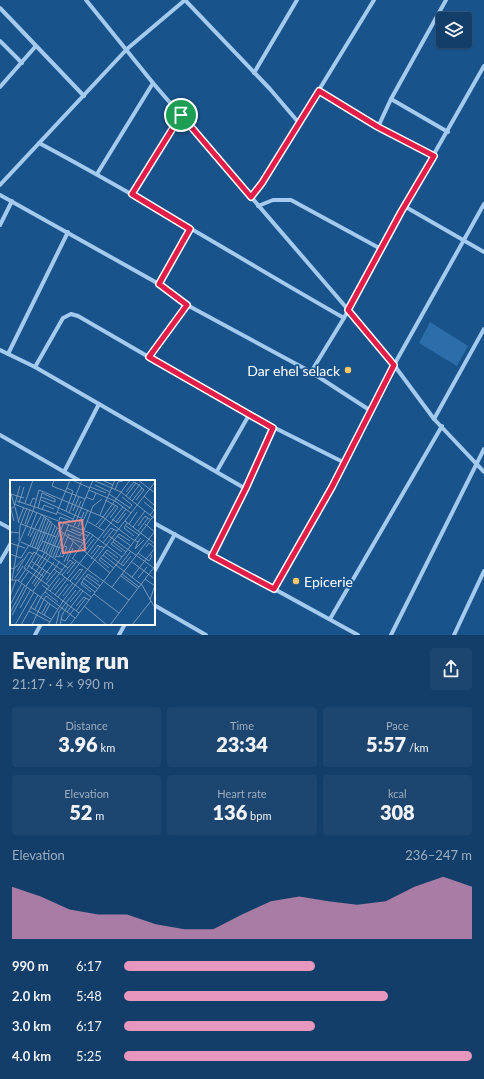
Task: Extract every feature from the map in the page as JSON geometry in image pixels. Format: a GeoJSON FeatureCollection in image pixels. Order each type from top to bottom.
{"type":"FeatureCollection","features":[{"type":"Feature","properties":{"kind":"street"},"geometry":{"type":"LineString","coordinates":[[0,185],[127,49],[185,0],[299,123]]}},
{"type":"Feature","properties":{"kind":"street"},"geometry":{"type":"LineString","coordinates":[[254,73],[297,0]]}},
{"type":"Feature","properties":{"kind":"street"},"geometry":{"type":"LineString","coordinates":[[251,197],[262,183],[374,0]]}},
{"type":"Feature","properties":{"kind":"street"},"geometry":{"type":"LineString","coordinates":[[378,127],[391,99],[446,0]]}},
{"type":"Feature","properties":{"kind":"street"},"geometry":{"type":"LineString","coordinates":[[88,1],[153,83],[394,365],[434,419],[484,472]]}},
{"type":"Feature","properties":{"kind":"street"},"geometry":{"type":"LineString","coordinates":[[0,8],[84,96]]}},
{"type":"Feature","properties":{"kind":"street"},"geometry":{"type":"LineString","coordinates":[[0,41],[22,62]]}},
{"type":"Feature","properties":{"kind":"street"},"geometry":{"type":"LineString","coordinates":[[0,87],[36,47]]}},
{"type":"Feature","properties":{"kind":"street"},"geometry":{"type":"LineString","coordinates":[[311,372],[344,318],[404,206],[448,132],[484,67]]}},
{"type":"Feature","properties":{"kind":"street"},"geometry":{"type":"LineString","coordinates":[[97,174],[153,83]]}},
{"type":"Feature","properties":{"kind":"street"},"geometry":{"type":"LineString","coordinates":[[319,91],[378,127],[434,156]]}},
{"type":"Feature","properties":{"kind":"street"},"geometry":{"type":"LineString","coordinates":[[391,99],[448,132]]}},
{"type":"Feature","properties":{"kind":"street"},"geometry":{"type":"LineString","coordinates":[[132,194],[181,115]]}},
{"type":"Feature","properties":{"kind":"street"},"geometry":{"type":"LineString","coordinates":[[39,143],[132,194],[344,318]]}},
{"type":"Feature","properties":{"kind":"street"},"geometry":{"type":"LineString","coordinates":[[0,195],[159,284],[187,305],[311,372],[371,411]]}},
{"type":"Feature","properties":{"kind":"street"},"geometry":{"type":"LineString","coordinates":[[258,206],[273,200],[291,200],[381,249]]}},
{"type":"Feature","properties":{"kind":"street"},"geometry":{"type":"LineString","coordinates":[[0,226],[12,201]]}},
{"type":"Feature","properties":{"kind":"street"},"geometry":{"type":"LineString","coordinates":[[274,589],[345,463],[394,365],[484,204]]}},
{"type":"Feature","properties":{"kind":"street"},"geometry":{"type":"LineString","coordinates":[[404,206],[484,252]]}},
{"type":"Feature","properties":{"kind":"street"},"geometry":{"type":"LineString","coordinates":[[159,284],[190,229]]}},
{"type":"Feature","properties":{"kind":"street"},"geometry":{"type":"LineString","coordinates":[[8,354],[68,232]]}},
{"type":"Feature","properties":{"kind":"street"},"geometry":{"type":"LineString","coordinates":[[149,357],[187,305]]}},
{"type":"Feature","properties":{"kind":"street"},"geometry":{"type":"LineString","coordinates":[[35,367],[63,318],[71,314],[78,316],[249,416],[345,463]]}},
{"type":"Feature","properties":{"kind":"street"},"geometry":{"type":"LineString","coordinates":[[434,419],[484,329]]}},
{"type":"Feature","properties":{"kind":"street"},"geometry":{"type":"LineString","coordinates":[[0,350],[35,367],[246,488]]}},
{"type":"Feature","properties":{"kind":"street"},"geometry":{"type":"LineString","coordinates":[[64,472],[99,404]]}},
{"type":"Feature","properties":{"kind":"street"},"geometry":{"type":"LineString","coordinates":[[217,471],[249,416]]}},
{"type":"Feature","properties":{"kind":"street"},"geometry":{"type":"LineString","coordinates":[[330,620],[442,426]]}},
{"type":"Feature","properties":{"kind":"street"},"geometry":{"type":"LineString","coordinates":[[212,556],[246,488],[273,428]]}},
{"type":"Feature","properties":{"kind":"street"},"geometry":{"type":"LineString","coordinates":[[0,435],[78,480]]}},
{"type":"Feature","properties":{"kind":"street"},"geometry":{"type":"LineString","coordinates":[[391,635],[484,449]]}},
{"type":"Feature","properties":{"kind":"street"},"geometry":{"type":"LineString","coordinates":[[0,523],[10,529]]}},
{"type":"Feature","properties":{"kind":"street"},"geometry":{"type":"LineString","coordinates":[[155,524],[358,635]]}},
{"type":"Feature","properties":{"kind":"street"},"geometry":{"type":"LineString","coordinates":[[155,570],[175,534]]}},
{"type":"Feature","properties":{"kind":"street"},"geometry":{"type":"LineString","coordinates":[[0,562],[10,545]]}},
{"type":"Feature","properties":{"kind":"street"},"geometry":{"type":"LineString","coordinates":[[454,635],[484,571]]}},
{"type":"Feature","properties":{"kind":"street"},"geometry":{"type":"LineString","coordinates":[[155,606],[206,635]]}},
{"type":"Feature","properties":{"kind":"street"},"geometry":{"type":"LineString","coordinates":[[35,635],[40,625]]}},
{"type":"Feature","properties":{"kind":"street"},"geometry":{"type":"LineString","coordinates":[[119,635],[124,625]]}},
{"type":"Feature","properties":{"kind":"shaded area"},"geometry":{"type":"Polygon","coordinates":[[[430,322],[468,346],[457,366],[419,343],[430,322]]]}},
{"type":"Feature","properties":{"kind":"place","name":"Dar ehel selack"},"geometry":{"type":"Point","coordinates":[348,370]}},
{"type":"Feature","properties":{"kind":"place","name":"Epicerie"},"geometry":{"type":"Point","coordinates":[296,581]}},
{"type":"Feature","properties":{"kind":"route"},"geometry":{"type":"LineString","coordinates":[[319,91],[378,127],[434,156],[401,212],[348,310],[394,365],[345,463],[274,589],[212,556],[246,488],[273,428],[249,416],[149,357],[187,305],[159,284],[190,229],[132,194],[181,115],[251,197],[262,183],[319,91]]}}]}
